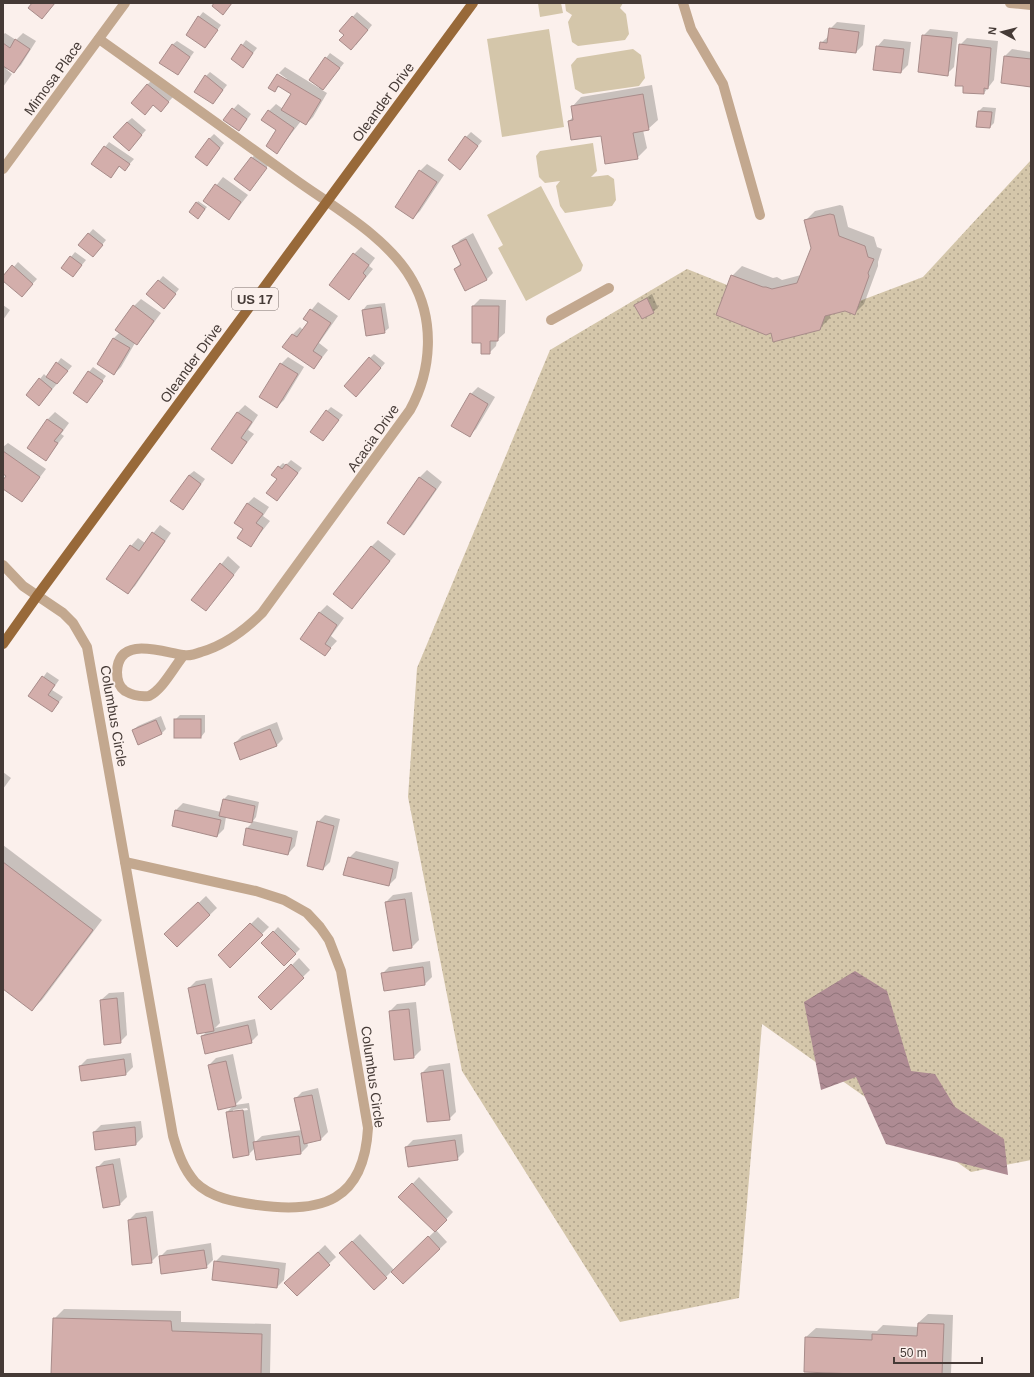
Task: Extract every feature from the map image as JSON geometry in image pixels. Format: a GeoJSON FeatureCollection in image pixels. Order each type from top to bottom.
{"type":"FeatureCollection","features":[{"type":"Feature","properties":{"kind":"main road","name":"Oleander Drive"},"geometry":{"type":"LineString","coordinates":[[3,644],[473,3]]}},
{"type":"Feature","properties":{"kind":"street","name":"Mimosa Place"},"geometry":{"type":"LineString","coordinates":[[3,169],[125,3]]}},
{"type":"Feature","properties":{"kind":"street"},"geometry":{"type":"LineString","coordinates":[[683,3],[691,29],[723,84],[760,215]]}},
{"type":"Feature","properties":{"kind":"street"},"geometry":{"type":"LineString","coordinates":[[1010,3],[1031,5]]}},
{"type":"Feature","properties":{"kind":"street","name":"Acacia Drive"},"geometry":{"type":"LineString","coordinates":[[99,38],[327,203],[389,250],[402,264],[413,281],[423,306],[428,333],[427,360],[422,386],[410,410],[398,430],[262,613],[250,625],[223,644],[199,653],[184,655],[153,648],[136,649],[123,656],[119,663],[118,679],[124,690],[130,694],[149,696],[159,689],[184,655]]}},
{"type":"Feature","properties":{"kind":"street"},"geometry":{"type":"LineString","coordinates":[[551,320],[609,288]]}},
{"type":"Feature","properties":{"kind":"street"},"geometry":{"type":"LineString","coordinates":[[3,564],[16,580],[37,596]]}},
{"type":"Feature","properties":{"kind":"street","name":"Columbus Circle"},"geometry":{"type":"LineString","coordinates":[[37,596],[73,623],[87,647],[173,1136],[179,1156],[186,1170],[196,1182],[208,1192],[224,1199],[243,1204],[280,1209],[299,1208],[320,1204],[336,1197],[350,1184],[362,1165],[367,1147],[368,1128],[341,971],[329,940],[307,914],[284,900],[228,884],[125,862]]}},
{"type":"Feature","properties":{"kind":"shaded area"},"geometry":{"type":"Polygon","coordinates":[[[538,3],[561,3],[563,13],[540,17],[538,3]]]}},
{"type":"Feature","properties":{"kind":"shaded area"},"geometry":{"type":"Polygon","coordinates":[[[565,3],[623,3],[620,8],[626,14],[629,34],[625,40],[578,46],[572,42],[568,22],[572,15],[566,11],[565,3]]]}},
{"type":"Feature","properties":{"kind":"shaded area"},"geometry":{"type":"Polygon","coordinates":[[[549,29],[564,127],[502,137],[487,39],[549,29]]]}},
{"type":"Feature","properties":{"kind":"shaded area"},"geometry":{"type":"Polygon","coordinates":[[[633,49],[641,55],[645,78],[639,86],[583,94],[575,89],[571,65],[577,58],[633,49]]]}},
{"type":"Feature","properties":{"kind":"shaded area"},"geometry":{"type":"Polygon","coordinates":[[[593,143],[597,171],[591,177],[608,175],[614,179],[616,200],[612,206],[565,213],[560,206],[556,186],[560,181],[545,183],[539,177],[536,156],[540,151],[593,143]]]}},
{"type":"Feature","properties":{"kind":"shaded area"},"geometry":{"type":"Polygon","coordinates":[[[1031,160],[1031,1160],[971,1172],[762,1024],[739,1298],[620,1322],[462,1071],[408,797],[417,668],[550,350],[687,269],[812,319],[923,277],[1031,160]]]}},
{"type":"Feature","properties":{"kind":"shaded area"},"geometry":{"type":"Polygon","coordinates":[[[541,186],[583,265],[581,271],[526,301],[498,248],[503,245],[487,215],[541,186]]]}},
{"type":"Feature","properties":{"kind":"water"},"geometry":{"type":"Polygon","coordinates":[[[855,971],[887,991],[911,1071],[935,1074],[955,1107],[1004,1139],[1008,1175],[886,1144],[856,1077],[821,1090],[804,1002],[855,971]]]}},
{"type":"Feature","properties":{"kind":"building"},"geometry":{"type":"Polygon","coordinates":[[[32,3],[55,3],[42,19],[28,8],[32,3]]]}},
{"type":"Feature","properties":{"kind":"building"},"geometry":{"type":"Polygon","coordinates":[[[214,3],[232,3],[223,15],[212,6],[214,3]]]}},
{"type":"Feature","properties":{"kind":"building"},"geometry":{"type":"Polygon","coordinates":[[[198,16],[218,30],[205,48],[186,35],[198,16]]]}},
{"type":"Feature","properties":{"kind":"building"},"geometry":{"type":"Polygon","coordinates":[[[352,16],[368,30],[351,50],[339,40],[344,35],[339,31],[352,16]]]}},
{"type":"Feature","properties":{"kind":"building"},"geometry":{"type":"Polygon","coordinates":[[[829,28],[859,32],[856,53],[819,49],[820,42],[827,43],[829,28]]]}},
{"type":"Feature","properties":{"kind":"building"},"geometry":{"type":"Polygon","coordinates":[[[922,35],[952,38],[948,76],[918,72],[922,35]]]}},
{"type":"Feature","properties":{"kind":"building"},"geometry":{"type":"Polygon","coordinates":[[[15,39],[30,49],[14,73],[3,66],[3,43],[10,48],[15,39]]]}},
{"type":"Feature","properties":{"kind":"building"},"geometry":{"type":"Polygon","coordinates":[[[172,44],[190,57],[178,75],[159,63],[172,44]]]}},
{"type":"Feature","properties":{"kind":"building"},"geometry":{"type":"Polygon","coordinates":[[[241,44],[253,53],[243,68],[231,59],[241,44]]]}},
{"type":"Feature","properties":{"kind":"building"},"geometry":{"type":"Polygon","coordinates":[[[959,44],[991,48],[988,89],[984,88],[984,94],[963,93],[963,86],[955,86],[959,44]]]}},
{"type":"Feature","properties":{"kind":"building"},"geometry":{"type":"Polygon","coordinates":[[[876,46],[904,49],[901,73],[873,70],[876,46]]]}},
{"type":"Feature","properties":{"kind":"building"},"geometry":{"type":"Polygon","coordinates":[[[1004,56],[1031,59],[1031,87],[1001,83],[1004,56]]]}},
{"type":"Feature","properties":{"kind":"building"},"geometry":{"type":"Polygon","coordinates":[[[325,57],[340,68],[323,90],[309,80],[325,57]]]}},
{"type":"Feature","properties":{"kind":"building"},"geometry":{"type":"Polygon","coordinates":[[[277,74],[321,100],[306,125],[281,110],[291,94],[278,86],[275,92],[268,88],[277,74]]]}},
{"type":"Feature","properties":{"kind":"building"},"geometry":{"type":"Polygon","coordinates":[[[205,75],[223,90],[213,104],[194,92],[205,75]]]}},
{"type":"Feature","properties":{"kind":"building"},"geometry":{"type":"Polygon","coordinates":[[[147,84],[169,102],[161,112],[153,105],[145,115],[131,103],[147,84]]]}},
{"type":"Feature","properties":{"kind":"building"},"geometry":{"type":"Polygon","coordinates":[[[643,94],[649,130],[633,133],[638,159],[605,164],[601,136],[571,140],[568,121],[573,120],[571,106],[643,94]]]}},
{"type":"Feature","properties":{"kind":"building"},"geometry":{"type":"Polygon","coordinates":[[[232,108],[247,119],[239,131],[223,120],[232,108]]]}},
{"type":"Feature","properties":{"kind":"building"},"geometry":{"type":"Polygon","coordinates":[[[268,110],[294,128],[277,154],[266,146],[276,130],[261,120],[268,110]]]}},
{"type":"Feature","properties":{"kind":"building"},"geometry":{"type":"Polygon","coordinates":[[[978,111],[992,112],[990,128],[976,127],[978,111]]]}},
{"type":"Feature","properties":{"kind":"building"},"geometry":{"type":"Polygon","coordinates":[[[127,122],[142,135],[129,151],[113,137],[127,122]]]}},
{"type":"Feature","properties":{"kind":"building"},"geometry":{"type":"Polygon","coordinates":[[[465,136],[478,146],[460,170],[448,160],[465,136]]]}},
{"type":"Feature","properties":{"kind":"building"},"geometry":{"type":"Polygon","coordinates":[[[209,138],[220,148],[207,166],[195,157],[209,138]]]}},
{"type":"Feature","properties":{"kind":"building"},"geometry":{"type":"Polygon","coordinates":[[[104,146],[130,164],[125,171],[119,166],[111,178],[91,164],[104,146]]]}},
{"type":"Feature","properties":{"kind":"building"},"geometry":{"type":"Polygon","coordinates":[[[251,157],[267,168],[250,191],[234,179],[251,157]]]}},
{"type":"Feature","properties":{"kind":"building"},"geometry":{"type":"Polygon","coordinates":[[[419,170],[437,182],[413,219],[395,207],[419,170]]]}},
{"type":"Feature","properties":{"kind":"building"},"geometry":{"type":"Polygon","coordinates":[[[215,184],[241,202],[229,220],[203,201],[215,184]]]}},
{"type":"Feature","properties":{"kind":"building"},"geometry":{"type":"Polygon","coordinates":[[[196,202],[205,209],[198,219],[189,212],[196,202]]]}},
{"type":"Feature","properties":{"kind":"building"},"geometry":{"type":"Polygon","coordinates":[[[830,214],[834,215],[839,236],[865,246],[868,257],[874,259],[855,315],[845,311],[825,316],[820,330],[773,342],[771,333],[766,335],[716,315],[731,275],[772,289],[797,283],[811,248],[804,220],[830,214]]]}},
{"type":"Feature","properties":{"kind":"building"},"geometry":{"type":"Polygon","coordinates":[[[88,233],[103,245],[93,257],[78,245],[88,233]]]}},
{"type":"Feature","properties":{"kind":"building"},"geometry":{"type":"Polygon","coordinates":[[[466,239],[487,280],[465,291],[454,269],[461,265],[452,246],[466,239]]]}},
{"type":"Feature","properties":{"kind":"building"},"geometry":{"type":"Polygon","coordinates":[[[353,253],[369,265],[363,273],[366,276],[349,300],[329,285],[353,253]]]}},
{"type":"Feature","properties":{"kind":"building"},"geometry":{"type":"Polygon","coordinates":[[[70,256],[82,265],[73,277],[61,268],[70,256]]]}},
{"type":"Feature","properties":{"kind":"building"},"geometry":{"type":"Polygon","coordinates":[[[12,265],[33,284],[22,297],[3,281],[3,276],[12,265]]]}},
{"type":"Feature","properties":{"kind":"building"},"geometry":{"type":"Polygon","coordinates":[[[158,280],[176,294],[164,309],[146,294],[158,280]]]}},
{"type":"Feature","properties":{"kind":"building"},"geometry":{"type":"Polygon","coordinates":[[[647,298],[654,313],[642,319],[634,305],[647,298]]]}},
{"type":"Feature","properties":{"kind":"building"},"geometry":{"type":"Polygon","coordinates":[[[133,305],[154,321],[137,345],[115,330],[133,305]]]}},
{"type":"Feature","properties":{"kind":"building"},"geometry":{"type":"Polygon","coordinates":[[[472,306],[499,306],[498,341],[490,341],[490,354],[481,354],[481,343],[472,343],[472,306]]]}},
{"type":"Feature","properties":{"kind":"building"},"geometry":{"type":"Polygon","coordinates":[[[381,307],[385,333],[366,336],[362,310],[381,307]]]}},
{"type":"Feature","properties":{"kind":"building"},"geometry":{"type":"Polygon","coordinates":[[[310,309],[331,323],[313,351],[322,357],[314,369],[282,347],[292,334],[297,337],[308,322],[303,319],[310,309]]]}},
{"type":"Feature","properties":{"kind":"building"},"geometry":{"type":"Polygon","coordinates":[[[113,338],[130,348],[114,375],[97,364],[113,338]]]}},
{"type":"Feature","properties":{"kind":"building"},"geometry":{"type":"Polygon","coordinates":[[[369,357],[381,368],[356,397],[344,386],[369,357]]]}},
{"type":"Feature","properties":{"kind":"building"},"geometry":{"type":"Polygon","coordinates":[[[56,362],[68,371],[57,384],[46,377],[56,362]]]}},
{"type":"Feature","properties":{"kind":"building"},"geometry":{"type":"Polygon","coordinates":[[[280,363],[298,374],[277,408],[259,397],[280,363]]]}},
{"type":"Feature","properties":{"kind":"building"},"geometry":{"type":"Polygon","coordinates":[[[88,371],[103,381],[87,403],[73,393],[88,371]]]}},
{"type":"Feature","properties":{"kind":"building"},"geometry":{"type":"Polygon","coordinates":[[[39,378],[52,389],[39,406],[26,395],[39,378]]]}},
{"type":"Feature","properties":{"kind":"building"},"geometry":{"type":"Polygon","coordinates":[[[470,393],[488,404],[470,437],[451,426],[470,393]]]}},
{"type":"Feature","properties":{"kind":"building"},"geometry":{"type":"Polygon","coordinates":[[[326,410],[339,420],[323,441],[310,432],[326,410]]]}},
{"type":"Feature","properties":{"kind":"building"},"geometry":{"type":"Polygon","coordinates":[[[237,412],[252,422],[241,438],[247,442],[232,464],[211,449],[237,412]]]}},
{"type":"Feature","properties":{"kind":"building"},"geometry":{"type":"Polygon","coordinates":[[[47,419],[63,430],[54,441],[58,443],[46,461],[27,448],[47,419]]]}},
{"type":"Feature","properties":{"kind":"building"},"geometry":{"type":"Polygon","coordinates":[[[3,451],[40,477],[22,502],[3,489],[3,480],[6,476],[3,474],[3,451]]]}},
{"type":"Feature","properties":{"kind":"building"},"geometry":{"type":"Polygon","coordinates":[[[286,464],[298,473],[277,501],[266,493],[277,479],[271,475],[278,466],[282,469],[286,464]]]}},
{"type":"Feature","properties":{"kind":"building"},"geometry":{"type":"Polygon","coordinates":[[[189,475],[201,484],[183,510],[170,501],[189,475]]]}},
{"type":"Feature","properties":{"kind":"building"},"geometry":{"type":"Polygon","coordinates":[[[419,477],[436,489],[404,535],[387,523],[419,477]]]}},
{"type":"Feature","properties":{"kind":"building"},"geometry":{"type":"Polygon","coordinates":[[[247,503],[263,514],[256,523],[263,528],[251,547],[237,538],[243,529],[234,523],[247,503]]]}},
{"type":"Feature","properties":{"kind":"building"},"geometry":{"type":"Polygon","coordinates":[[[152,532],[165,541],[128,594],[106,579],[130,545],[139,551],[152,532]]]}},
{"type":"Feature","properties":{"kind":"building"},"geometry":{"type":"Polygon","coordinates":[[[371,546],[390,561],[352,609],[333,594],[371,546]]]}},
{"type":"Feature","properties":{"kind":"building"},"geometry":{"type":"Polygon","coordinates":[[[220,563],[234,575],[206,611],[191,600],[220,563]]]}},
{"type":"Feature","properties":{"kind":"building"},"geometry":{"type":"Polygon","coordinates":[[[319,612],[337,625],[325,644],[331,648],[325,656],[300,639],[319,612]]]}},
{"type":"Feature","properties":{"kind":"building"},"geometry":{"type":"Polygon","coordinates":[[[42,676],[55,685],[48,695],[59,702],[52,712],[28,696],[42,676]]]}},
{"type":"Feature","properties":{"kind":"building"},"geometry":{"type":"Polygon","coordinates":[[[174,719],[201,719],[201,738],[174,738],[174,719]]]}},
{"type":"Feature","properties":{"kind":"building"},"geometry":{"type":"Polygon","coordinates":[[[156,720],[162,734],[138,745],[132,730],[156,720]]]}},
{"type":"Feature","properties":{"kind":"building"},"geometry":{"type":"Polygon","coordinates":[[[270,729],[277,746],[240,760],[234,743],[270,729]]]}},
{"type":"Feature","properties":{"kind":"building"},"geometry":{"type":"Polygon","coordinates":[[[223,799],[255,806],[252,823],[219,816],[223,799]]]}},
{"type":"Feature","properties":{"kind":"building"},"geometry":{"type":"Polygon","coordinates":[[[175,810],[221,820],[217,837],[172,826],[175,810]]]}},
{"type":"Feature","properties":{"kind":"building"},"geometry":{"type":"Polygon","coordinates":[[[317,821],[334,826],[323,870],[307,866],[317,821]]]}},
{"type":"Feature","properties":{"kind":"building"},"geometry":{"type":"Polygon","coordinates":[[[246,828],[292,838],[288,855],[243,845],[246,828]]]}},
{"type":"Feature","properties":{"kind":"building"},"geometry":{"type":"Polygon","coordinates":[[[348,857],[393,869],[389,886],[343,875],[348,857]]]}},
{"type":"Feature","properties":{"kind":"building"},"geometry":{"type":"Polygon","coordinates":[[[3,862],[93,930],[32,1011],[3,989],[3,862]]]}},
{"type":"Feature","properties":{"kind":"building"},"geometry":{"type":"Polygon","coordinates":[[[405,899],[412,948],[393,951],[385,902],[405,899]]]}},
{"type":"Feature","properties":{"kind":"building"},"geometry":{"type":"Polygon","coordinates":[[[198,902],[210,915],[177,947],[164,934],[198,902]]]}},
{"type":"Feature","properties":{"kind":"building"},"geometry":{"type":"Polygon","coordinates":[[[250,923],[263,935],[230,968],[218,955],[250,923]]]}},
{"type":"Feature","properties":{"kind":"building"},"geometry":{"type":"Polygon","coordinates":[[[273,931],[296,954],[284,966],[261,943],[273,931]]]}},
{"type":"Feature","properties":{"kind":"building"},"geometry":{"type":"Polygon","coordinates":[[[291,964],[304,978],[271,1010],[258,997],[291,964]]]}},
{"type":"Feature","properties":{"kind":"building"},"geometry":{"type":"Polygon","coordinates":[[[423,967],[425,985],[384,991],[381,973],[423,967]]]}},
{"type":"Feature","properties":{"kind":"building"},"geometry":{"type":"Polygon","coordinates":[[[205,984],[214,1031],[197,1034],[188,988],[205,984]]]}},
{"type":"Feature","properties":{"kind":"building"},"geometry":{"type":"Polygon","coordinates":[[[117,998],[121,1043],[104,1045],[100,1000],[117,998]]]}},
{"type":"Feature","properties":{"kind":"building"},"geometry":{"type":"Polygon","coordinates":[[[409,1009],[414,1058],[394,1060],[389,1011],[409,1009]]]}},
{"type":"Feature","properties":{"kind":"building"},"geometry":{"type":"Polygon","coordinates":[[[248,1025],[252,1043],[205,1054],[201,1036],[248,1025]]]}},
{"type":"Feature","properties":{"kind":"building"},"geometry":{"type":"Polygon","coordinates":[[[124,1059],[126,1075],[81,1081],[79,1066],[124,1059]]]}},
{"type":"Feature","properties":{"kind":"building"},"geometry":{"type":"Polygon","coordinates":[[[226,1061],[236,1106],[218,1110],[208,1065],[226,1061]]]}},
{"type":"Feature","properties":{"kind":"building"},"geometry":{"type":"Polygon","coordinates":[[[443,1070],[450,1120],[427,1122],[421,1073],[443,1070]]]}},
{"type":"Feature","properties":{"kind":"building"},"geometry":{"type":"Polygon","coordinates":[[[312,1095],[321,1140],[304,1144],[294,1098],[312,1095]]]}},
{"type":"Feature","properties":{"kind":"building"},"geometry":{"type":"Polygon","coordinates":[[[243,1110],[249,1155],[233,1158],[226,1112],[243,1110]]]}},
{"type":"Feature","properties":{"kind":"building"},"geometry":{"type":"Polygon","coordinates":[[[135,1127],[136,1145],[95,1150],[93,1132],[135,1127]]]}},
{"type":"Feature","properties":{"kind":"building"},"geometry":{"type":"Polygon","coordinates":[[[299,1136],[301,1154],[256,1160],[253,1142],[299,1136]]]}},
{"type":"Feature","properties":{"kind":"building"},"geometry":{"type":"Polygon","coordinates":[[[455,1140],[458,1160],[408,1167],[405,1147],[455,1140]]]}},
{"type":"Feature","properties":{"kind":"building"},"geometry":{"type":"Polygon","coordinates":[[[113,1164],[120,1205],[103,1208],[96,1167],[113,1164]]]}},
{"type":"Feature","properties":{"kind":"building"},"geometry":{"type":"Polygon","coordinates":[[[412,1183],[447,1220],[435,1232],[398,1197],[412,1183]]]}},
{"type":"Feature","properties":{"kind":"building"},"geometry":{"type":"Polygon","coordinates":[[[146,1217],[152,1263],[132,1265],[128,1220],[146,1217]]]}},
{"type":"Feature","properties":{"kind":"building"},"geometry":{"type":"Polygon","coordinates":[[[428,1236],[440,1249],[403,1284],[391,1272],[428,1236]]]}},
{"type":"Feature","properties":{"kind":"building"},"geometry":{"type":"Polygon","coordinates":[[[352,1241],[387,1278],[374,1290],[339,1253],[352,1241]]]}},
{"type":"Feature","properties":{"kind":"building"},"geometry":{"type":"Polygon","coordinates":[[[204,1250],[207,1268],[161,1274],[159,1256],[204,1250]]]}},
{"type":"Feature","properties":{"kind":"building"},"geometry":{"type":"Polygon","coordinates":[[[318,1252],[330,1265],[297,1296],[284,1283],[318,1252]]]}},
{"type":"Feature","properties":{"kind":"building"},"geometry":{"type":"Polygon","coordinates":[[[214,1261],[279,1269],[277,1288],[212,1280],[214,1261]]]}},
{"type":"Feature","properties":{"kind":"building"},"geometry":{"type":"Polygon","coordinates":[[[53,1318],[171,1321],[172,1331],[262,1334],[261,1374],[51,1374],[53,1318]]]}},
{"type":"Feature","properties":{"kind":"building"},"geometry":{"type":"Polygon","coordinates":[[[918,1323],[944,1324],[942,1374],[856,1374],[804,1372],[805,1337],[872,1340],[872,1334],[917,1336],[918,1323]]]}}]}
